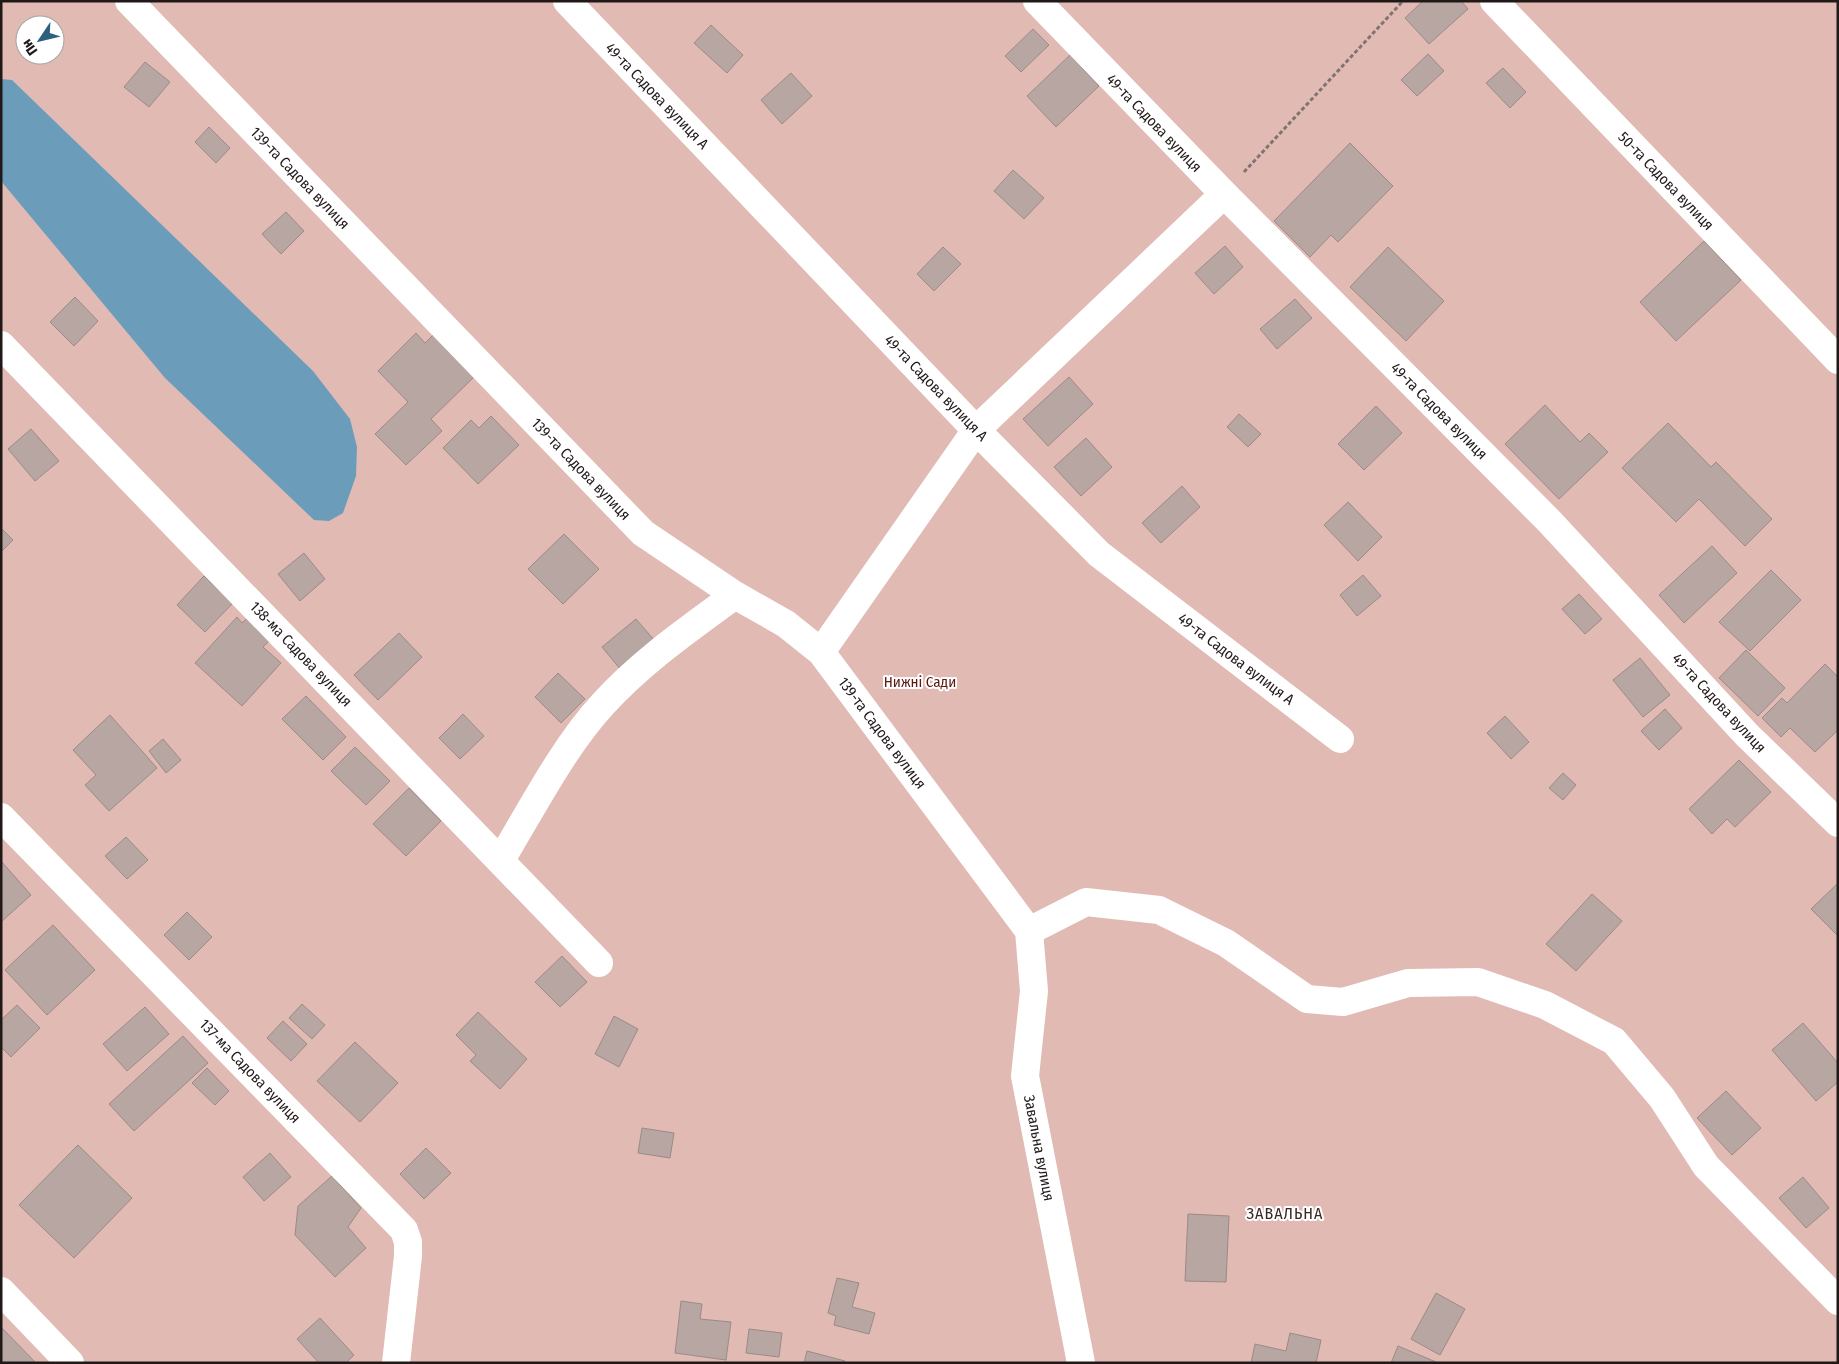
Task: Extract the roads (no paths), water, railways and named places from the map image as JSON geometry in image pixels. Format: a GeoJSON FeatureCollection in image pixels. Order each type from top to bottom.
{"type":"FeatureCollection","features":[{"type":"Feature","properties":{"kind":"street","name":"139-та Садова вулиця"},"geometry":{"type":"LineString","coordinates":[[129,1],[643,533],[735,595],[786,624],[822,652],[1029,931]]}},
{"type":"Feature","properties":{"kind":"street","name":"49-та Садова вулиця А"},"geometry":{"type":"LineString","coordinates":[[567,1],[976,430],[1099,554],[1340,738]]}},
{"type":"Feature","properties":{"kind":"street","name":"49-та Садова вулиця"},"geometry":{"type":"LineString","coordinates":[[1037,1],[1224,194],[1550,522],[1747,735],[1838,823]]}},
{"type":"Feature","properties":{"kind":"street","name":"50-та Садова вулиця"},"geometry":{"type":"LineString","coordinates":[[1494,1],[1838,360]]}},
{"type":"Feature","properties":{"kind":"street"},"geometry":{"type":"LineString","coordinates":[[822,652],[976,430],[1224,194]]}},
{"type":"Feature","properties":{"kind":"street","name":"138-ма Садова вулиця"},"geometry":{"type":"LineString","coordinates":[[1,345],[501,860],[599,964]]}},
{"type":"Feature","properties":{"kind":"street"},"geometry":{"type":"LineString","coordinates":[[501,860],[560,761],[602,705],[649,659],[735,595]]}},
{"type":"Feature","properties":{"kind":"street","name":"137-ма Садова вулиця"},"geometry":{"type":"LineString","coordinates":[[1,817],[404,1230],[408,1242],[408,1256],[396,1363]]}},
{"type":"Feature","properties":{"kind":"street"},"geometry":{"type":"LineString","coordinates":[[1029,931],[1086,902],[1159,910],[1226,943],[1307,999],[1343,1002],[1408,983],[1478,982],[1546,1005],[1614,1041],[1662,1098],[1706,1166],[1838,1301]]}},
{"type":"Feature","properties":{"kind":"street","name":"Завальна вулиця"},"geometry":{"type":"LineString","coordinates":[[1029,931],[1034,991],[1025,1076],[1081,1363]]}},
{"type":"Feature","properties":{"kind":"street"},"geometry":{"type":"LineString","coordinates":[[1,1292],[70,1363]]}},
{"type":"Feature","properties":{"kind":"water"},"geometry":{"type":"Polygon","coordinates":[[[1,79],[12,80],[313,371],[350,419],[357,447],[356,476],[343,513],[329,521],[314,520],[165,378],[1,181],[1,79]]]}},
{"type":"Feature","properties":{"kind":"district","name":"ЗАВАЛЬНА"},"geometry":{"type":"Point","coordinates":[1285,1213]}},
{"type":"Feature","properties":{"kind":"park label","name":"Нижні Сади"},"geometry":{"type":"Point","coordinates":[920,682]}}]}
